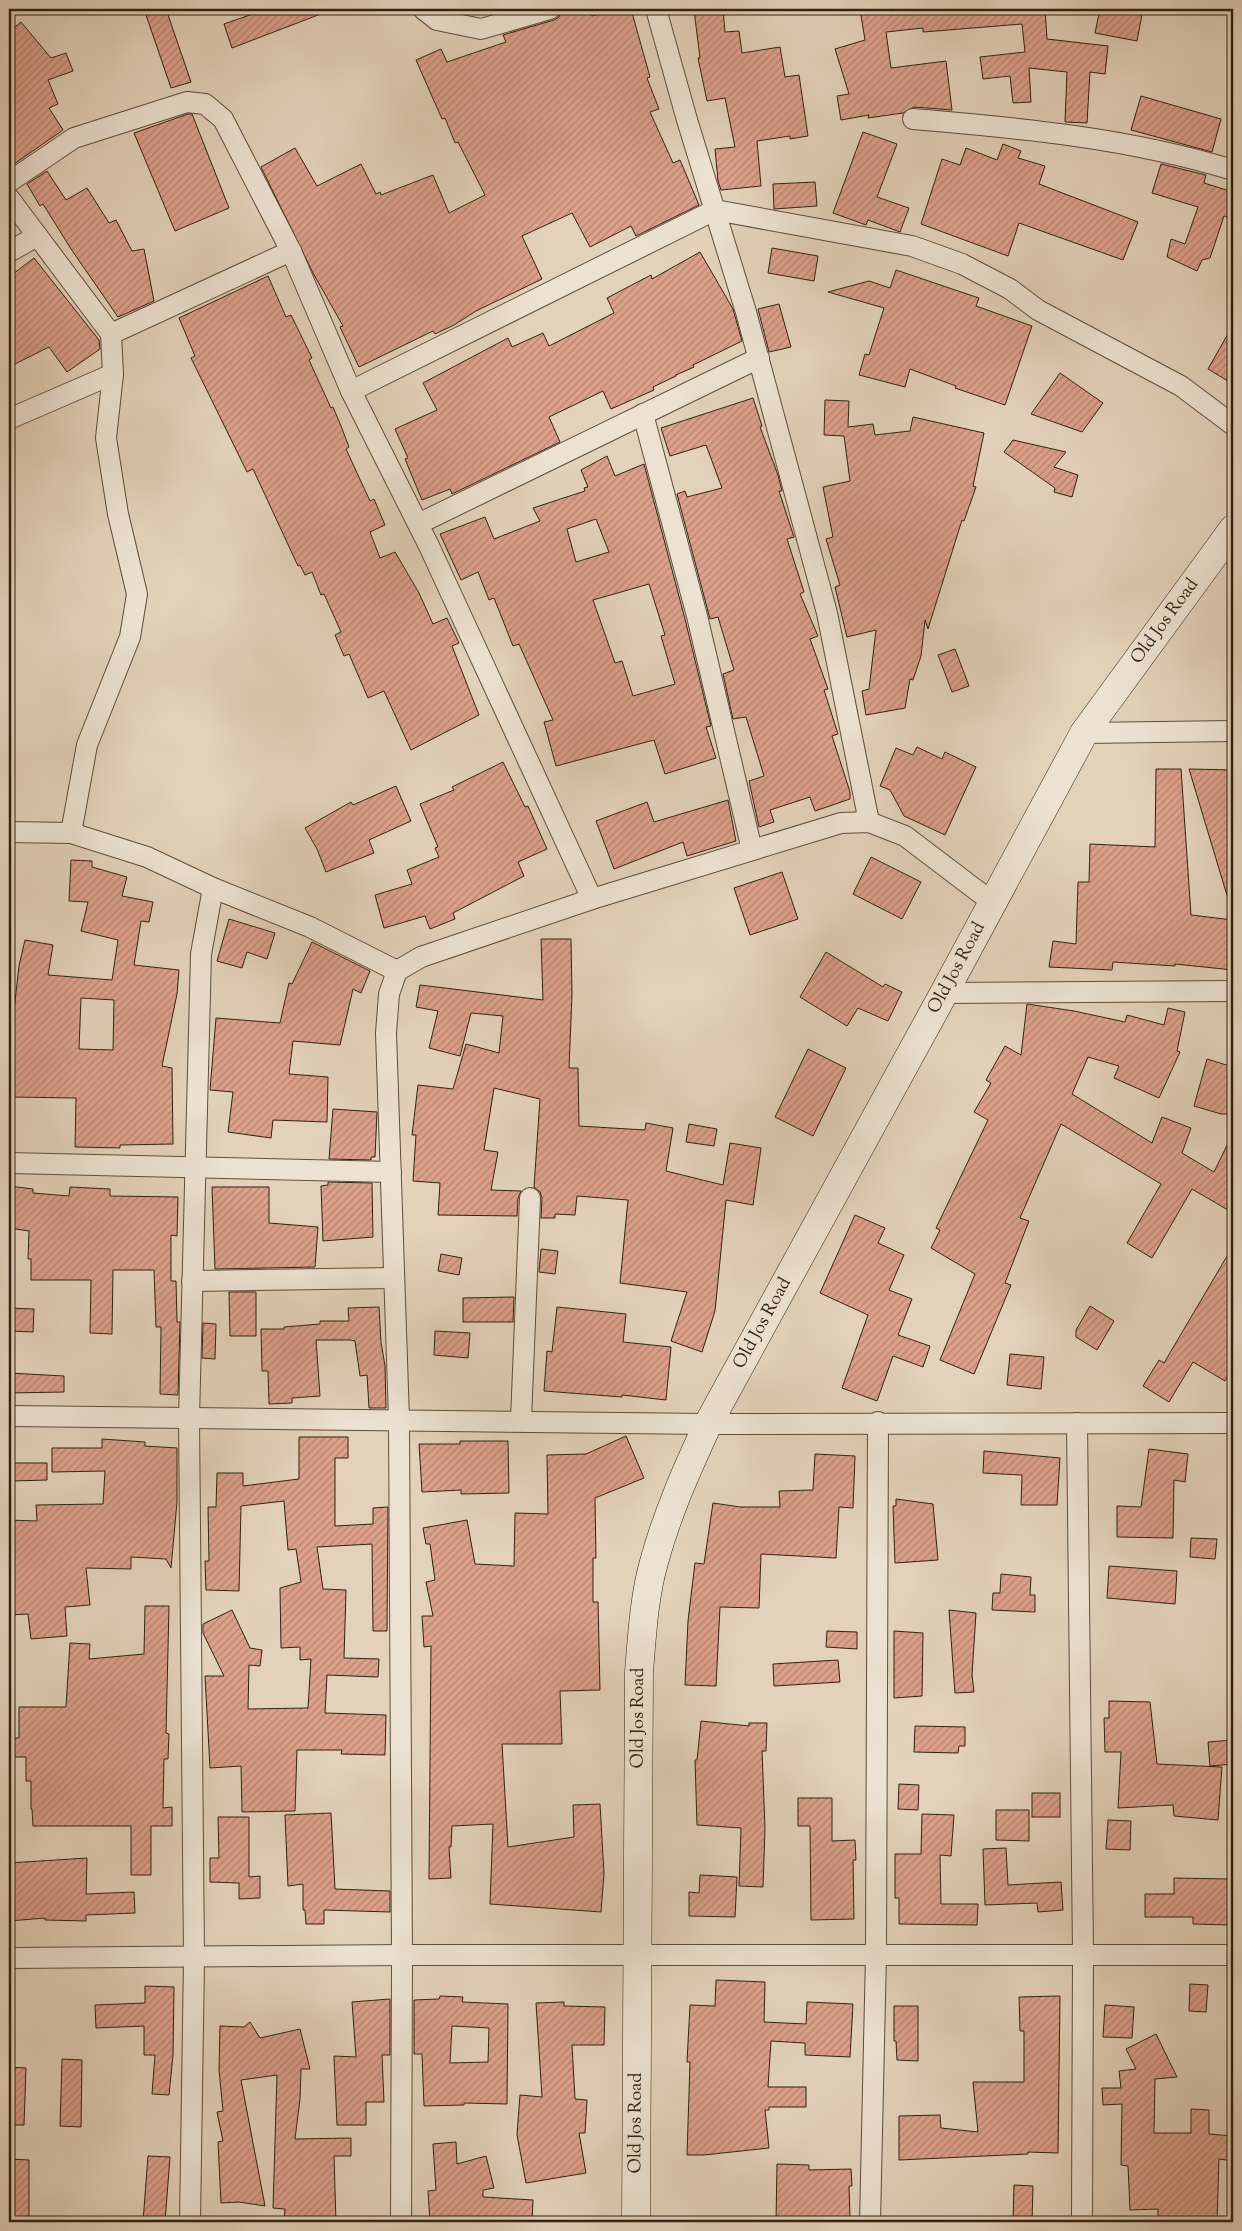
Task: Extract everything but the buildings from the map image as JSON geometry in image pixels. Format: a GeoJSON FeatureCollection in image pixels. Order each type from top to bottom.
{"type":"FeatureCollection","features":[{"type":"Feature","properties":{"kind":"main road","name":"Old Jos Road"},"geometry":{"type":"LineString","coordinates":[[636,2222],[639,1672],[643,1626],[653,1564],[674,1497],[708,1424],[1084,733],[1233,530]]}},
{"type":"Feature","properties":{"kind":"street"},"geometry":{"type":"LineString","coordinates":[[423,9],[437,20],[480,29],[550,9]]}},
{"type":"Feature","properties":{"kind":"street"},"geometry":{"type":"LineString","coordinates":[[656,9],[759,358],[827,614],[869,822]]}},
{"type":"Feature","properties":{"kind":"street"},"geometry":{"type":"LineString","coordinates":[[9,182],[74,138],[187,102],[205,104],[223,119],[290,251],[351,392],[418,524],[520,740],[592,899]]}},
{"type":"Feature","properties":{"kind":"street"},"geometry":{"type":"LineString","coordinates":[[912,119],[1020,128],[1085,136],[1145,147],[1233,170]]}},
{"type":"Feature","properties":{"kind":"street"},"geometry":{"type":"LineString","coordinates":[[9,198],[111,334],[112,374],[106,438],[118,514],[136,594],[130,637],[87,745],[70,833]]}},
{"type":"Feature","properties":{"kind":"street"},"geometry":{"type":"LineString","coordinates":[[351,392],[714,210],[912,246],[962,264],[1010,289],[1038,310],[1181,386],[1233,425]]}},
{"type":"Feature","properties":{"kind":"street"},"geometry":{"type":"LineString","coordinates":[[9,252],[37,236]]}},
{"type":"Feature","properties":{"kind":"street"},"geometry":{"type":"LineString","coordinates":[[111,334],[290,251]]}},
{"type":"Feature","properties":{"kind":"street"},"geometry":{"type":"LineString","coordinates":[[418,524],[759,358]]}},
{"type":"Feature","properties":{"kind":"street"},"geometry":{"type":"LineString","coordinates":[[9,418],[112,374]]}},
{"type":"Feature","properties":{"kind":"street"},"geometry":{"type":"LineString","coordinates":[[643,414],[697,616],[752,850]]}},
{"type":"Feature","properties":{"kind":"street"},"geometry":{"type":"LineString","coordinates":[[1084,733],[1233,731]]}},
{"type":"Feature","properties":{"kind":"street"},"geometry":{"type":"LineString","coordinates":[[401,2222],[402,1955],[399,1419],[386,1033],[389,994],[397,971],[421,957],[592,899],[841,823],[869,822],[905,836],[992,902]]}},
{"type":"Feature","properties":{"kind":"street"},"geometry":{"type":"LineString","coordinates":[[9,832],[70,833],[147,857],[213,888],[310,928],[397,971]]}},
{"type":"Feature","properties":{"kind":"street"},"geometry":{"type":"LineString","coordinates":[[190,2222],[194,1959],[189,1418],[201,954],[213,888]]}},
{"type":"Feature","properties":{"kind":"street"},"geometry":{"type":"LineString","coordinates":[[944,993],[1233,991]]}},
{"type":"Feature","properties":{"kind":"street"},"geometry":{"type":"LineString","coordinates":[[9,1163],[391,1172]]}},
{"type":"Feature","properties":{"kind":"street"},"geometry":{"type":"LineString","coordinates":[[521,1420],[530,1198]]}},
{"type":"Feature","properties":{"kind":"street"},"geometry":{"type":"LineString","coordinates":[[192,1281],[394,1278]]}},
{"type":"Feature","properties":{"kind":"street"},"geometry":{"type":"LineString","coordinates":[[9,1416],[521,1420],[708,1424],[878,1422],[1233,1423]]}},
{"type":"Feature","properties":{"kind":"street"},"geometry":{"type":"LineString","coordinates":[[870,2222],[876,1954],[878,1422]]}},
{"type":"Feature","properties":{"kind":"street"},"geometry":{"type":"LineString","coordinates":[[1077,1423],[1083,1954],[1082,2222]]}},
{"type":"Feature","properties":{"kind":"street"},"geometry":{"type":"LineString","coordinates":[[9,1958],[194,1959],[402,1955],[1233,1954]]}}]}
